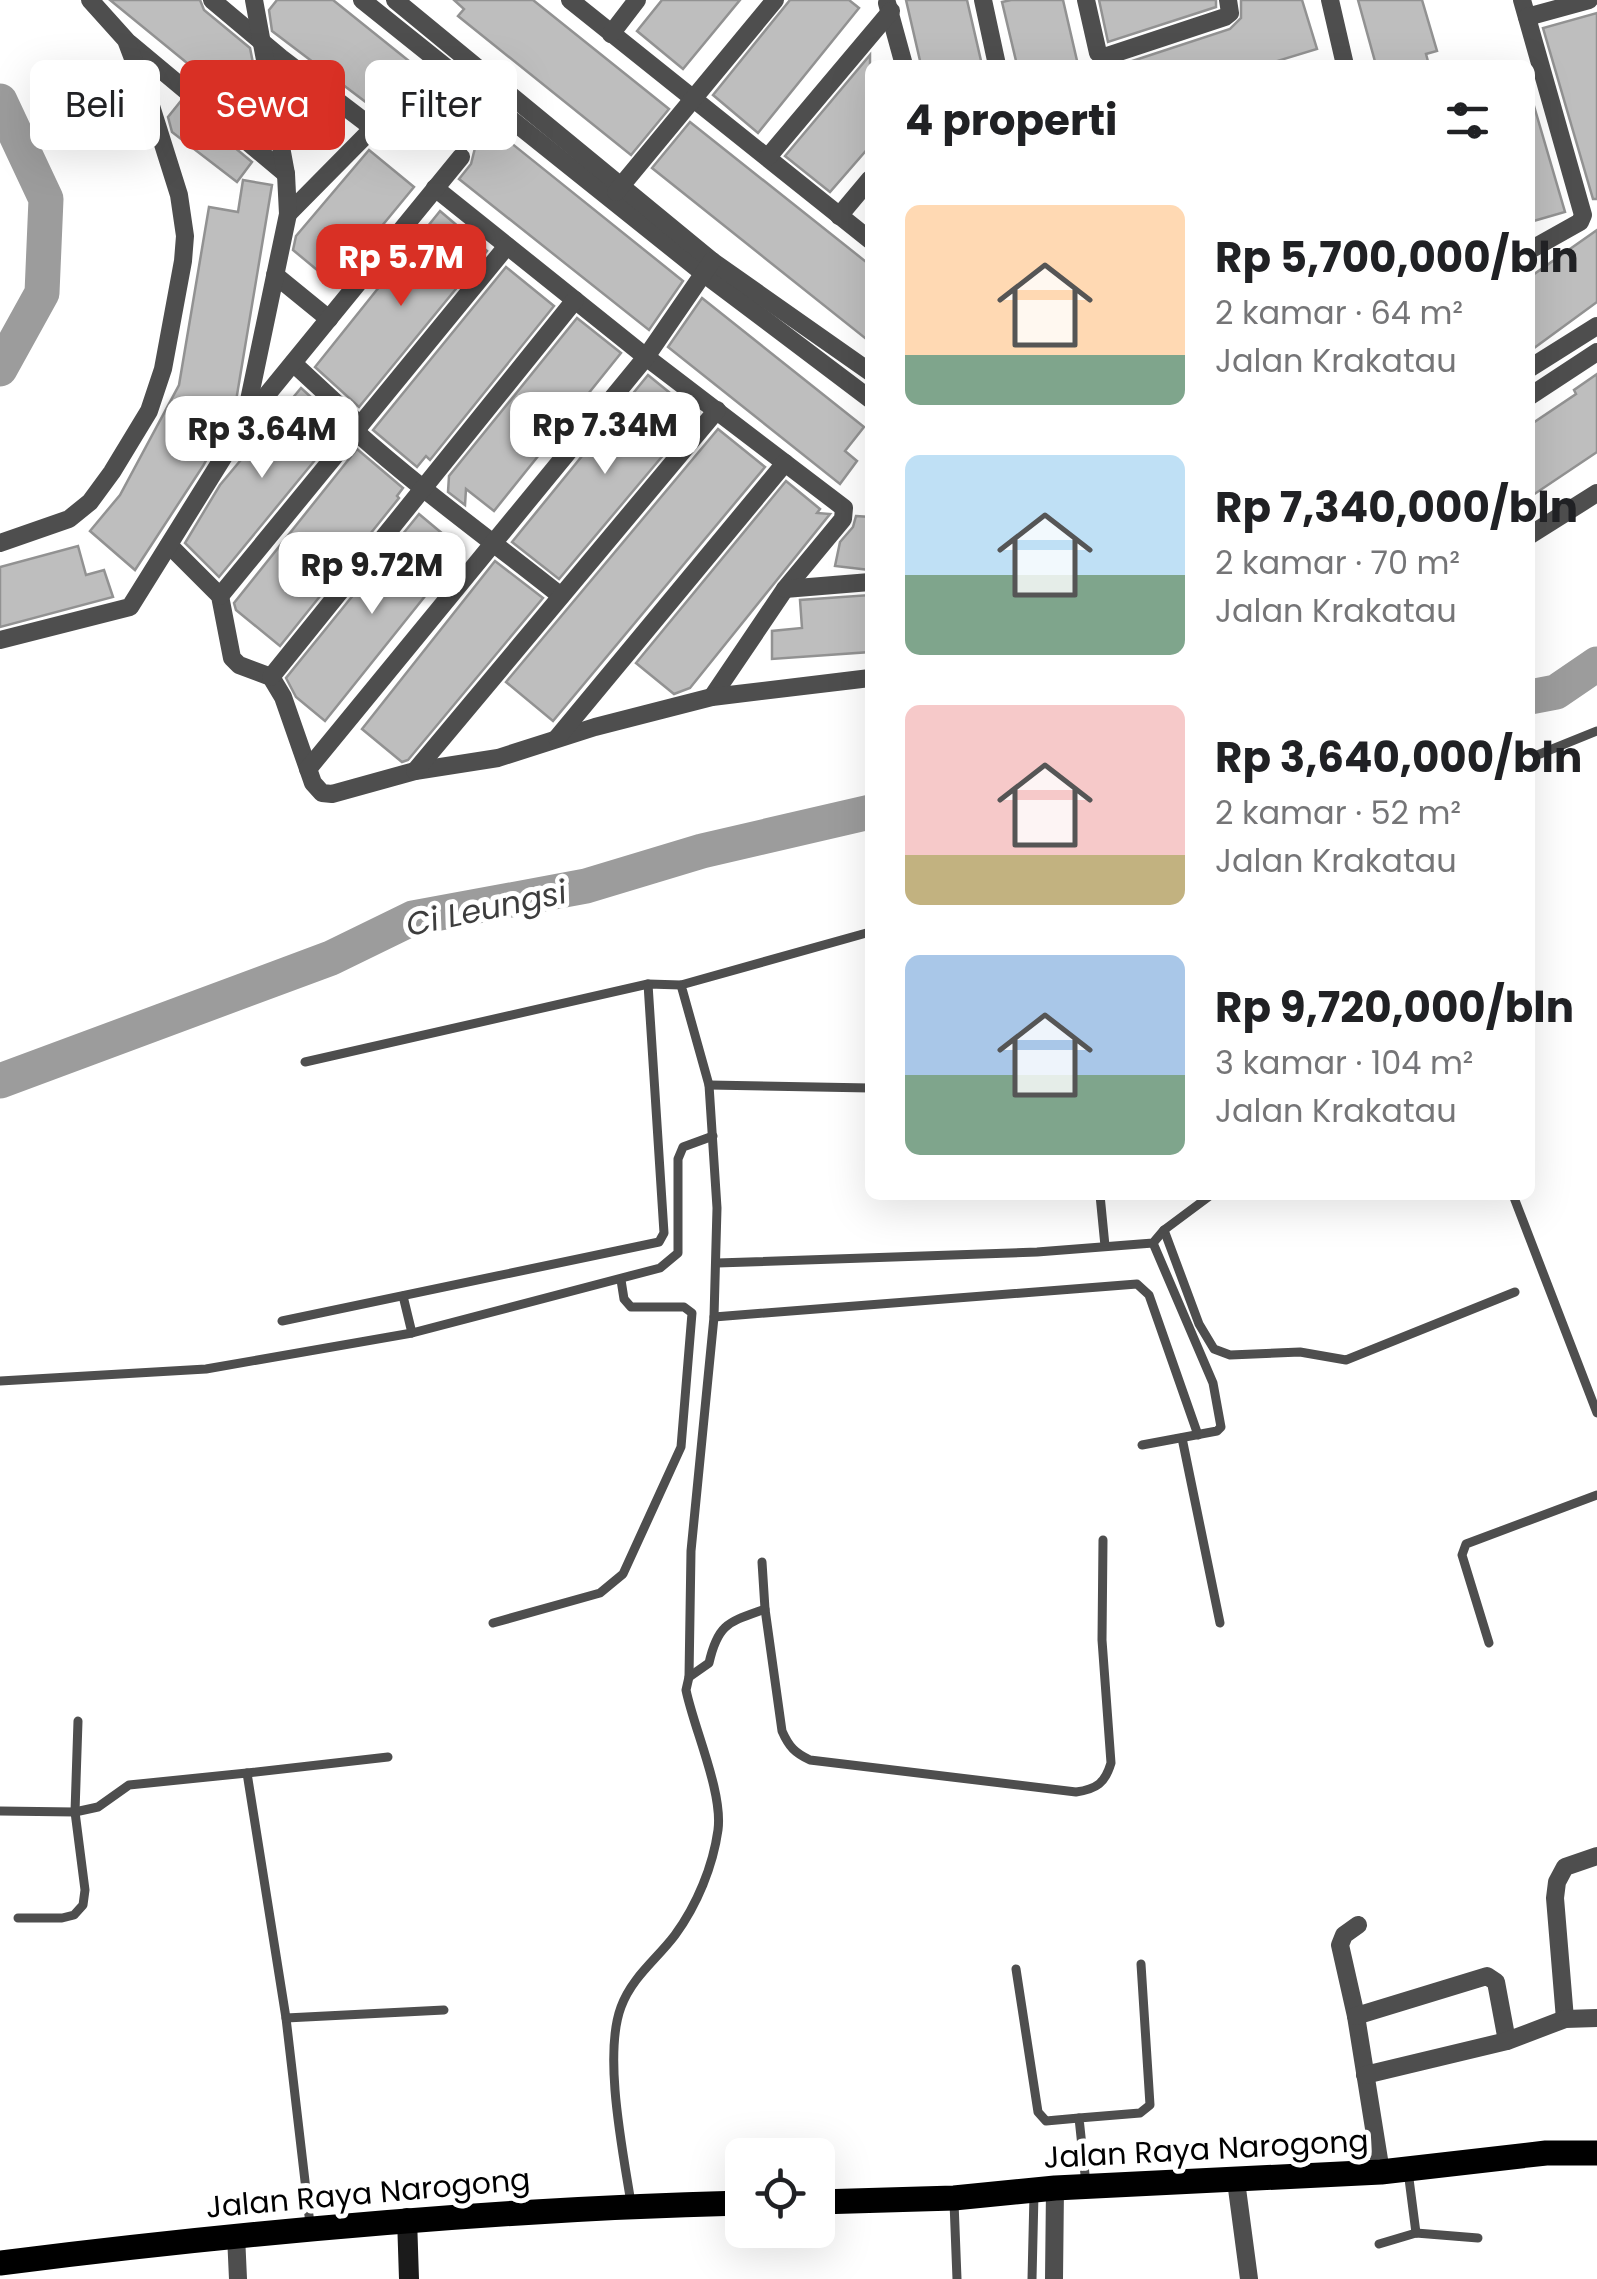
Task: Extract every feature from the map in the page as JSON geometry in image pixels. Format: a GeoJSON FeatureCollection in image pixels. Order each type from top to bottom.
{"type":"FeatureCollection","features":[{"type":"Feature","properties":{"kind":"main road","name":"Jalan Raya Narogong"},"geometry":{"type":"LineString","coordinates":[[835,2202],[1381,2172],[1546,2153],[1597,2153]]}},
{"type":"Feature","properties":{"kind":"main road","name":"Jalan Raya Narogong"},"geometry":{"type":"LineString","coordinates":[[0,2263],[407,2218],[725,2203]]}},
{"type":"Feature","properties":{"kind":"street"},"geometry":{"type":"LineString","coordinates":[[90,0],[126,40],[286,174]]}},
{"type":"Feature","properties":{"kind":"street"},"geometry":{"type":"LineString","coordinates":[[212,0],[371,130],[288,214]]}},
{"type":"Feature","properties":{"kind":"street"},"geometry":{"type":"LineString","coordinates":[[244,424],[288,214],[286,174],[254,0]]}},
{"type":"Feature","properties":{"kind":"street"},"geometry":{"type":"LineString","coordinates":[[362,0],[616,193],[865,396]]}},
{"type":"Feature","properties":{"kind":"street"},"geometry":{"type":"LineString","coordinates":[[570,0],[865,236]]}},
{"type":"Feature","properties":{"kind":"street"},"geometry":{"type":"LineString","coordinates":[[611,34],[637,0]]}},
{"type":"Feature","properties":{"kind":"street"},"geometry":{"type":"LineString","coordinates":[[616,193],[775,0]]}},
{"type":"Feature","properties":{"kind":"street"},"geometry":{"type":"LineString","coordinates":[[984,0],[996,60]]}},
{"type":"Feature","properties":{"kind":"street"},"geometry":{"type":"LineString","coordinates":[[1086,0],[1098,53],[1104,58],[1225,18],[1230,13],[1228,0]]}},
{"type":"Feature","properties":{"kind":"street"},"geometry":{"type":"LineString","coordinates":[[1330,0],[1344,60]]}},
{"type":"Feature","properties":{"kind":"street"},"geometry":{"type":"LineString","coordinates":[[1535,247],[1580,222],[1583,215],[1524,9],[1590,0]]}},
{"type":"Feature","properties":{"kind":"street"},"geometry":{"type":"LineString","coordinates":[[402,2],[616,193]]}},
{"type":"Feature","properties":{"kind":"street"},"geometry":{"type":"LineString","coordinates":[[768,157],[888,6]]}},
{"type":"Feature","properties":{"kind":"street"},"geometry":{"type":"LineString","coordinates":[[888,6],[903,60]]}},
{"type":"Feature","properties":{"kind":"street"},"geometry":{"type":"LineString","coordinates":[[0,543],[69,518],[90,502],[149,411],[164,369],[183,261],[183,217],[167,151],[126,40]]}},
{"type":"Feature","properties":{"kind":"street"},"geometry":{"type":"LineString","coordinates":[[1535,106],[1550,102]]}},
{"type":"Feature","properties":{"kind":"street"},"geometry":{"type":"LineString","coordinates":[[0,640],[130,608],[244,424],[460,156]]}},
{"type":"Feature","properties":{"kind":"street"},"geometry":{"type":"LineString","coordinates":[[839,216],[865,185]]}},
{"type":"Feature","properties":{"kind":"street"},"geometry":{"type":"LineString","coordinates":[[435,188],[646,357],[844,508],[843,518],[785,590],[712,697]]}},
{"type":"Feature","properties":{"kind":"street"},"geometry":{"type":"LineString","coordinates":[[220,596],[507,246]]}},
{"type":"Feature","properties":{"kind":"street"},"geometry":{"type":"LineString","coordinates":[[308,769],[646,357],[708,267]]}},
{"type":"Feature","properties":{"kind":"street"},"geometry":{"type":"LineString","coordinates":[[708,267],[865,369]]}},
{"type":"Feature","properties":{"kind":"street"},"geometry":{"type":"LineString","coordinates":[[275,275],[329,319]]}},
{"type":"Feature","properties":{"kind":"street"},"geometry":{"type":"LineString","coordinates":[[271,677],[575,300]]}},
{"type":"Feature","properties":{"kind":"street"},"geometry":{"type":"LineString","coordinates":[[1535,365],[1597,326]]}},
{"type":"Feature","properties":{"kind":"street"},"geometry":{"type":"LineString","coordinates":[[1535,393],[1597,352]]}},
{"type":"Feature","properties":{"kind":"street"},"geometry":{"type":"LineString","coordinates":[[293,363],[421,490],[561,596]]}},
{"type":"Feature","properties":{"kind":"street"},"geometry":{"type":"LineString","coordinates":[[415,772],[716,410]]}},
{"type":"Feature","properties":{"kind":"street"},"geometry":{"type":"LineString","coordinates":[[557,738],[785,462]]}},
{"type":"Feature","properties":{"kind":"street"},"geometry":{"type":"LineString","coordinates":[[1535,532],[1597,493]]}},
{"type":"Feature","properties":{"kind":"street"},"geometry":{"type":"LineString","coordinates":[[169,544],[220,596],[232,658],[238,665],[271,677],[283,697],[317,788],[332,794],[415,772],[498,758],[557,738],[712,697],[865,679]]}},
{"type":"Feature","properties":{"kind":"street"},"geometry":{"type":"LineString","coordinates":[[785,590],[865,582]]}},
{"type":"Feature","properties":{"kind":"street"},"geometry":{"type":"LineString","coordinates":[[1565,2019],[1557,1882],[1566,1867],[1597,1856]]}},
{"type":"Feature","properties":{"kind":"street"},"geometry":{"type":"LineString","coordinates":[[1358,1925],[1344,1935],[1340,1945],[1356,2016],[1381,2172]]}},
{"type":"Feature","properties":{"kind":"street"},"geometry":{"type":"LineString","coordinates":[[1356,2016],[1487,1976],[1496,1982],[1506,2041]]}},
{"type":"Feature","properties":{"kind":"street"},"geometry":{"type":"LineString","coordinates":[[1365,2075],[1506,2041],[1565,2019],[1597,2018]]}},
{"type":"Feature","properties":{"kind":"street"},"geometry":{"type":"LineString","coordinates":[[1236,2181],[1249,2279]]}},
{"type":"Feature","properties":{"kind":"street"},"geometry":{"type":"LineString","coordinates":[[1045,2190],[1054,2279]]}},
{"type":"Feature","properties":{"kind":"street"},"geometry":{"type":"LineString","coordinates":[[407,2218],[409,2279]]}},
{"type":"Feature","properties":{"kind":"street"},"geometry":{"type":"LineString","coordinates":[[236,2236],[238,2279]]}},
{"type":"Feature","properties":{"kind":"lane"},"geometry":{"type":"LineString","coordinates":[[1535,756],[1597,731]]}},
{"type":"Feature","properties":{"kind":"lane"},"geometry":{"type":"LineString","coordinates":[[305,1062],[648,984],[682,985],[865,933]]}},
{"type":"Feature","properties":{"kind":"lane"},"geometry":{"type":"LineString","coordinates":[[282,1321],[658,1242],[664,1232],[648,984]]}},
{"type":"Feature","properties":{"kind":"lane"},"geometry":{"type":"LineString","coordinates":[[632,2206],[621,2139],[616,2026],[630,1989],[675,1935],[701,1890],[718,1826],[713,1789],[686,1690],[691,1550],[717,1263],[709,1085],[682,985]]}},
{"type":"Feature","properties":{"kind":"lane"},"geometry":{"type":"LineString","coordinates":[[709,1085],[865,1088]]}},
{"type":"Feature","properties":{"kind":"lane"},"geometry":{"type":"LineString","coordinates":[[0,1380],[206,1369],[412,1333],[660,1268],[678,1253],[678,1159],[682,1147],[714,1136]]}},
{"type":"Feature","properties":{"kind":"lane"},"geometry":{"type":"LineString","coordinates":[[1100,1200],[1105,1246]]}},
{"type":"Feature","properties":{"kind":"lane"},"geometry":{"type":"LineString","coordinates":[[1154,1244],[1164,1230],[1204,1200]]}},
{"type":"Feature","properties":{"kind":"lane"},"geometry":{"type":"LineString","coordinates":[[1515,1200],[1597,1414]]}},
{"type":"Feature","properties":{"kind":"lane"},"geometry":{"type":"LineString","coordinates":[[1164,1230],[1199,1324],[1214,1350],[1230,1355],[1300,1352],[1346,1360],[1515,1292]]}},
{"type":"Feature","properties":{"kind":"lane"},"geometry":{"type":"LineString","coordinates":[[717,1263],[1154,1244]]}},
{"type":"Feature","properties":{"kind":"lane"},"geometry":{"type":"LineString","coordinates":[[1142,1445],[1222,1427],[1213,1383],[1154,1244]]}},
{"type":"Feature","properties":{"kind":"lane"},"geometry":{"type":"LineString","coordinates":[[493,1623],[600,1593],[615,1584],[681,1447],[692,1313],[684,1307],[631,1307],[624,1299],[620,1280]]}},
{"type":"Feature","properties":{"kind":"lane"},"geometry":{"type":"LineString","coordinates":[[714,1318],[1137,1284],[1149,1295],[1198,1435]]}},
{"type":"Feature","properties":{"kind":"lane"},"geometry":{"type":"LineString","coordinates":[[403,1296],[412,1333]]}},
{"type":"Feature","properties":{"kind":"lane"},"geometry":{"type":"LineString","coordinates":[[1182,1438],[1220,1623]]}},
{"type":"Feature","properties":{"kind":"lane"},"geometry":{"type":"LineString","coordinates":[[1489,1643],[1462,1555],[1466,1544],[1597,1496]]}},
{"type":"Feature","properties":{"kind":"lane"},"geometry":{"type":"LineString","coordinates":[[762,1562],[782,1731],[788,1747],[810,1760],[1076,1792],[1094,1789],[1106,1780],[1111,1763],[1102,1640],[1103,1540]]}},
{"type":"Feature","properties":{"kind":"lane"},"geometry":{"type":"LineString","coordinates":[[689,1677],[709,1662],[722,1627],[765,1609]]}},
{"type":"Feature","properties":{"kind":"lane"},"geometry":{"type":"LineString","coordinates":[[18,1918],[62,1918],[74,1915],[83,1905],[85,1890],[75,1812],[78,1721]]}},
{"type":"Feature","properties":{"kind":"lane"},"geometry":{"type":"LineString","coordinates":[[0,1812],[75,1812],[98,1806],[129,1785],[388,1758]]}},
{"type":"Feature","properties":{"kind":"lane"},"geometry":{"type":"LineString","coordinates":[[247,1773],[286,2018],[310,2227]]}},
{"type":"Feature","properties":{"kind":"lane"},"geometry":{"type":"LineString","coordinates":[[1016,1969],[1038,2112],[1046,2120],[1140,2113],[1150,2105],[1142,1964]]}},
{"type":"Feature","properties":{"kind":"lane"},"geometry":{"type":"LineString","coordinates":[[286,2018],[444,2010]]}},
{"type":"Feature","properties":{"kind":"lane"},"geometry":{"type":"LineString","coordinates":[[1080,2118],[1086,2186]]}},
{"type":"Feature","properties":{"kind":"lane"},"geometry":{"type":"LineString","coordinates":[[1408,2168],[1416,2233]]}},
{"type":"Feature","properties":{"kind":"lane"},"geometry":{"type":"LineString","coordinates":[[1032,2279],[1045,2190]]}},
{"type":"Feature","properties":{"kind":"lane"},"geometry":{"type":"LineString","coordinates":[[954,2198],[957,2279]]}},
{"type":"Feature","properties":{"kind":"lane"},"geometry":{"type":"LineString","coordinates":[[1379,2244],[1416,2233],[1478,2238]]}},
{"type":"Feature","properties":{"kind":"building"},"geometry":{"type":"Polygon","coordinates":[[[110,0],[200,0],[204,10],[250,48],[252,60],[183,60],[110,0]]]}},
{"type":"Feature","properties":{"kind":"building"},"geometry":{"type":"Polygon","coordinates":[[[277,0],[333,0],[408,60],[365,60],[365,102],[345,86],[345,60],[310,60],[272,31],[269,10],[277,0]]]}},
{"type":"Feature","properties":{"kind":"building"},"geometry":{"type":"Polygon","coordinates":[[[454,0],[533,0],[669,109],[631,155],[458,16],[464,9],[454,0]]]}},
{"type":"Feature","properties":{"kind":"building"},"geometry":{"type":"Polygon","coordinates":[[[662,0],[740,0],[683,69],[637,31],[662,0]]]}},
{"type":"Feature","properties":{"kind":"building"},"geometry":{"type":"Polygon","coordinates":[[[790,0],[849,0],[859,8],[758,133],[713,95],[790,0]]]}},
{"type":"Feature","properties":{"kind":"building"},"geometry":{"type":"Polygon","coordinates":[[[906,0],[967,0],[981,60],[920,60],[906,0]]]}},
{"type":"Feature","properties":{"kind":"building"},"geometry":{"type":"Polygon","coordinates":[[[1063,0],[1077,60],[1016,60],[1002,2],[1063,0]]]}},
{"type":"Feature","properties":{"kind":"building"},"geometry":{"type":"Polygon","coordinates":[[[1099,0],[1216,0],[1216,7],[1108,42],[1099,0]]]}},
{"type":"Feature","properties":{"kind":"building"},"geometry":{"type":"Polygon","coordinates":[[[1241,0],[1302,0],[1317,49],[1281,60],[1135,60],[1230,29],[1241,18],[1241,0]]]}},
{"type":"Feature","properties":{"kind":"building"},"geometry":{"type":"Polygon","coordinates":[[[1358,0],[1422,0],[1437,51],[1426,54],[1428,60],[1375,60],[1358,0]]]}},
{"type":"Feature","properties":{"kind":"building"},"geometry":{"type":"Polygon","coordinates":[[[1597,13],[1597,199],[1593,199],[1543,28],[1597,13]]]}},
{"type":"Feature","properties":{"kind":"building"},"geometry":{"type":"Polygon","coordinates":[[[865,61],[865,152],[830,192],[785,156],[865,61]]]}},
{"type":"Feature","properties":{"kind":"building"},"geometry":{"type":"Polygon","coordinates":[[[180,102],[180,138],[172,132],[168,117],[180,102]]]}},
{"type":"Feature","properties":{"kind":"building"},"geometry":{"type":"Polygon","coordinates":[[[1535,109],[1565,212],[1535,221],[1535,109]]]}},
{"type":"Feature","properties":{"kind":"building"},"geometry":{"type":"Polygon","coordinates":[[[690,122],[865,261],[865,338],[652,168],[690,122]]]}},
{"type":"Feature","properties":{"kind":"building"},"geometry":{"type":"Polygon","coordinates":[[[517,148],[683,281],[649,330],[459,179],[471,164],[474,150],[517,148]]]}},
{"type":"Feature","properties":{"kind":"building"},"geometry":{"type":"Polygon","coordinates":[[[195,150],[238,150],[252,162],[237,182],[195,150]]]}},
{"type":"Feature","properties":{"kind":"building"},"geometry":{"type":"Polygon","coordinates":[[[369,150],[414,187],[334,284],[293,250],[296,236],[369,150]]]}},
{"type":"Feature","properties":{"kind":"building"},"geometry":{"type":"Polygon","coordinates":[[[243,180],[272,185],[235,407],[203,466],[135,570],[90,531],[120,495],[179,385],[209,207],[238,212],[243,180]]]}},
{"type":"Feature","properties":{"kind":"building"},"geometry":{"type":"Polygon","coordinates":[[[440,211],[487,251],[359,407],[315,367],[440,211]]]}},
{"type":"Feature","properties":{"kind":"building"},"geometry":{"type":"Polygon","coordinates":[[[1597,230],[1597,302],[1535,347],[1535,273],[1597,230]]]}},
{"type":"Feature","properties":{"kind":"building"},"geometry":{"type":"Polygon","coordinates":[[[506,267],[554,306],[430,460],[426,456],[417,467],[373,430],[506,267]]]}},
{"type":"Feature","properties":{"kind":"building"},"geometry":{"type":"Polygon","coordinates":[[[702,298],[864,427],[845,451],[857,461],[840,484],[668,347],[702,298]]]}},
{"type":"Feature","properties":{"kind":"building"},"geometry":{"type":"Polygon","coordinates":[[[577,318],[621,353],[494,511],[466,489],[465,505],[448,492],[449,476],[577,318]]]}},
{"type":"Feature","properties":{"kind":"building"},"geometry":{"type":"Polygon","coordinates":[[[1597,374],[1597,452],[1535,494],[1535,422],[1576,394],[1574,390],[1597,374]]]}},
{"type":"Feature","properties":{"kind":"building"},"geometry":{"type":"Polygon","coordinates":[[[648,375],[697,415],[559,579],[512,542],[648,375]]]}},
{"type":"Feature","properties":{"kind":"building"},"geometry":{"type":"Polygon","coordinates":[[[301,388],[343,426],[219,577],[185,543],[220,485],[301,388]]]}},
{"type":"Feature","properties":{"kind":"building"},"geometry":{"type":"Polygon","coordinates":[[[718,429],[765,467],[553,721],[506,682],[718,429]]]}},
{"type":"Feature","properties":{"kind":"building"},"geometry":{"type":"Polygon","coordinates":[[[357,449],[403,488],[280,646],[236,610],[234,603],[357,449]]]}},
{"type":"Feature","properties":{"kind":"building"},"geometry":{"type":"Polygon","coordinates":[[[786,481],[820,509],[817,513],[830,514],[690,688],[674,694],[636,663],[786,481]]]}},
{"type":"Feature","properties":{"kind":"building"},"geometry":{"type":"Polygon","coordinates":[[[419,514],[462,550],[325,721],[296,697],[286,678],[419,514]]]}},
{"type":"Feature","properties":{"kind":"building"},"geometry":{"type":"Polygon","coordinates":[[[856,516],[865,517],[865,569],[835,566],[840,542],[853,527],[856,516]]]}},
{"type":"Feature","properties":{"kind":"building"},"geometry":{"type":"Polygon","coordinates":[[[78,546],[86,575],[104,570],[113,597],[0,627],[0,567],[78,546]]]}},
{"type":"Feature","properties":{"kind":"building"},"geometry":{"type":"Polygon","coordinates":[[[495,561],[543,598],[408,760],[402,762],[362,729],[495,561]]]}},
{"type":"Feature","properties":{"kind":"building"},"geometry":{"type":"Polygon","coordinates":[[[865,595],[865,652],[772,659],[772,631],[802,628],[800,600],[865,595]]]}},
{"type":"Feature","properties":{"kind":"waterway","name":"Ci Leungsi"},"geometry":{"type":"LineString","coordinates":[[0,101],[46,199],[42,293],[0,369]]}},
{"type":"Feature","properties":{"kind":"waterway","name":"Ci Leungsi"},"geometry":{"type":"LineString","coordinates":[[1535,696],[1556,692],[1597,664]]}},
{"type":"Feature","properties":{"kind":"waterway","name":"Ci Leungsi"},"geometry":{"type":"LineString","coordinates":[[0,1081],[331,958],[413,918],[586,886],[702,851],[865,813]]}}]}
